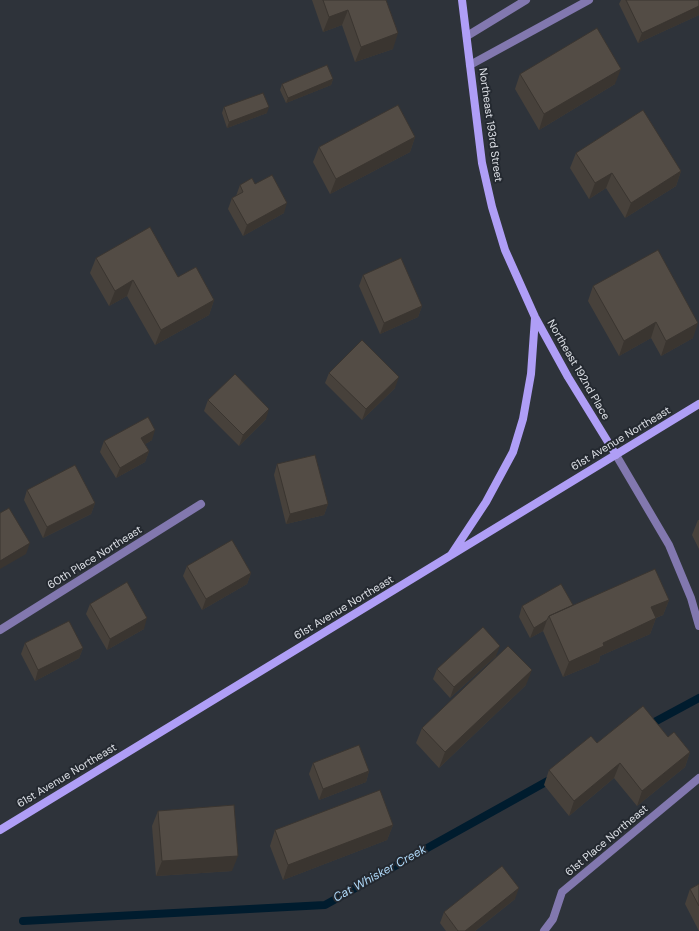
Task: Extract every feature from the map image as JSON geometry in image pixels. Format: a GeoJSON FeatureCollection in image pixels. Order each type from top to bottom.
{"type":"FeatureCollection","features":[{"type":"Feature","properties":{"kind":"main road","name":"Northeast 193rd Street"},"geometry":{"type":"LineString","coordinates":[[462,0],[482,163],[492,207],[505,250],[535,318]]}},
{"type":"Feature","properties":{"kind":"main road","name":"Northeast 192nd Place"},"geometry":{"type":"LineString","coordinates":[[535,318],[568,377],[616,455]]}},
{"type":"Feature","properties":{"kind":"main road"},"geometry":{"type":"LineString","coordinates":[[449,557],[486,502],[512,452],[523,419],[528,389],[535,318]]}},
{"type":"Feature","properties":{"kind":"main road","name":"61st Avenue Northeast"},"geometry":{"type":"LineString","coordinates":[[0,830],[699,404]]}},
{"type":"Feature","properties":{"kind":"street"},"geometry":{"type":"LineString","coordinates":[[467,36],[526,0]]}},
{"type":"Feature","properties":{"kind":"street"},"geometry":{"type":"LineString","coordinates":[[470,65],[589,0]]}},
{"type":"Feature","properties":{"kind":"street","name":"Northeast 192nd Place"},"geometry":{"type":"LineString","coordinates":[[616,455],[669,546],[691,598],[699,626]]}},
{"type":"Feature","properties":{"kind":"street","name":"60th Place Northeast"},"geometry":{"type":"LineString","coordinates":[[0,630],[201,504]]}},
{"type":"Feature","properties":{"kind":"street","name":"61st Place Northeast"},"geometry":{"type":"LineString","coordinates":[[544,931],[553,919],[562,892],[699,778]]}},
{"type":"Feature","properties":{"kind":"building"},"geometry":{"type":"Polygon","coordinates":[[[323,0],[386,0],[398,33],[361,47],[348,10],[329,17],[323,0]]]}},
{"type":"Feature","properties":{"kind":"building"},"geometry":{"type":"Polygon","coordinates":[[[626,0],[699,0],[699,6],[642,33],[626,0]]]}},
{"type":"Feature","properties":{"kind":"building"},"geometry":{"type":"Polygon","coordinates":[[[597,28],[621,69],[544,114],[520,74],[597,28]]]}},
{"type":"Feature","properties":{"kind":"building"},"geometry":{"type":"Polygon","coordinates":[[[327,65],[333,79],[288,98],[282,84],[327,65]]]}},
{"type":"Feature","properties":{"kind":"building"},"geometry":{"type":"Polygon","coordinates":[[[263,93],[269,107],[229,122],[224,107],[263,93]]]}},
{"type":"Feature","properties":{"kind":"building"},"geometry":{"type":"Polygon","coordinates":[[[398,105],[415,137],[336,179],[319,147],[398,105]]]}},
{"type":"Feature","properties":{"kind":"building"},"geometry":{"type":"Polygon","coordinates":[[[643,110],[681,171],[631,203],[612,173],[595,183],[576,153],[643,110]]]}},
{"type":"Feature","properties":{"kind":"building"},"geometry":{"type":"Polygon","coordinates":[[[272,175],[287,203],[247,225],[232,198],[243,192],[240,185],[252,178],[255,184],[272,175]]]}},
{"type":"Feature","properties":{"kind":"building"},"geometry":{"type":"Polygon","coordinates":[[[150,227],[178,277],[196,267],[214,300],[161,330],[133,280],[115,291],[96,258],[150,227]]]}},
{"type":"Feature","properties":{"kind":"building"},"geometry":{"type":"Polygon","coordinates":[[[658,250],[698,323],[666,341],[656,322],[624,341],[593,286],[658,250]]]}},
{"type":"Feature","properties":{"kind":"building"},"geometry":{"type":"Polygon","coordinates":[[[401,258],[422,306],[384,323],[363,275],[401,258]]]}},
{"type":"Feature","properties":{"kind":"building"},"geometry":{"type":"Polygon","coordinates":[[[362,340],[399,377],[366,409],[329,373],[362,340]]]}},
{"type":"Feature","properties":{"kind":"building"},"geometry":{"type":"Polygon","coordinates":[[[235,374],[269,409],[243,435],[208,400],[235,374]]]}},
{"type":"Feature","properties":{"kind":"building"},"geometry":{"type":"Polygon","coordinates":[[[148,417],[155,430],[141,438],[149,451],[120,468],[104,441],[148,417]]]}},
{"type":"Feature","properties":{"kind":"building"},"geometry":{"type":"Polygon","coordinates":[[[315,455],[328,504],[290,514],[277,464],[315,455]]]}},
{"type":"Feature","properties":{"kind":"building"},"geometry":{"type":"Polygon","coordinates":[[[75,465],[95,503],[47,527],[27,490],[75,465]]]}},
{"type":"Feature","properties":{"kind":"building"},"geometry":{"type":"Polygon","coordinates":[[[9,508],[30,543],[0,561],[0,513],[9,508]]]}},
{"type":"Feature","properties":{"kind":"building"},"geometry":{"type":"Polygon","coordinates":[[[232,540],[251,573],[206,599],[187,566],[232,540]]]}},
{"type":"Feature","properties":{"kind":"building"},"geometry":{"type":"Polygon","coordinates":[[[655,569],[669,600],[651,607],[656,618],[603,643],[604,646],[569,662],[549,616],[655,569]]]}},
{"type":"Feature","properties":{"kind":"building"},"geometry":{"type":"Polygon","coordinates":[[[127,582],[147,618],[110,639],[90,604],[127,582]]]}},
{"type":"Feature","properties":{"kind":"building"},"geometry":{"type":"Polygon","coordinates":[[[561,584],[573,605],[549,616],[547,620],[534,628],[522,606],[561,584]]]}},
{"type":"Feature","properties":{"kind":"building"},"geometry":{"type":"Polygon","coordinates":[[[69,621],[83,648],[38,670],[25,643],[69,621]]]}},
{"type":"Feature","properties":{"kind":"building"},"geometry":{"type":"Polygon","coordinates":[[[483,627],[500,646],[454,687],[437,669],[483,627]]]}},
{"type":"Feature","properties":{"kind":"building"},"geometry":{"type":"Polygon","coordinates":[[[508,646],[532,670],[445,752],[422,728],[508,646]]]}},
{"type":"Feature","properties":{"kind":"building"},"geometry":{"type":"Polygon","coordinates":[[[643,706],[668,737],[674,732],[690,752],[642,791],[620,763],[574,801],[549,770],[591,736],[597,743],[643,706]]]}},
{"type":"Feature","properties":{"kind":"building"},"geometry":{"type":"Polygon","coordinates":[[[359,745],[369,771],[323,789],[313,763],[359,745]]]}},
{"type":"Feature","properties":{"kind":"building"},"geometry":{"type":"Polygon","coordinates":[[[380,790],[393,825],[288,865],[275,830],[380,790]]]}},
{"type":"Feature","properties":{"kind":"building"},"geometry":{"type":"Polygon","coordinates":[[[234,805],[238,856],[162,861],[158,811],[234,805]]]}},
{"type":"Feature","properties":{"kind":"building"},"geometry":{"type":"Polygon","coordinates":[[[502,866],[519,888],[465,931],[458,931],[444,912],[502,866]]]}},
{"type":"Feature","properties":{"kind":"building"},"geometry":{"type":"Polygon","coordinates":[[[699,884],[699,906],[690,889],[699,884]]]}},
{"type":"Feature","properties":{"kind":"waterway","name":"Cat Whisker Creek"},"geometry":{"type":"LineString","coordinates":[[647,726],[699,698]]}},
{"type":"Feature","properties":{"kind":"waterway","name":"Cat Whisker Creek"},"geometry":{"type":"LineString","coordinates":[[23,921],[325,905],[553,778]]}}]}
